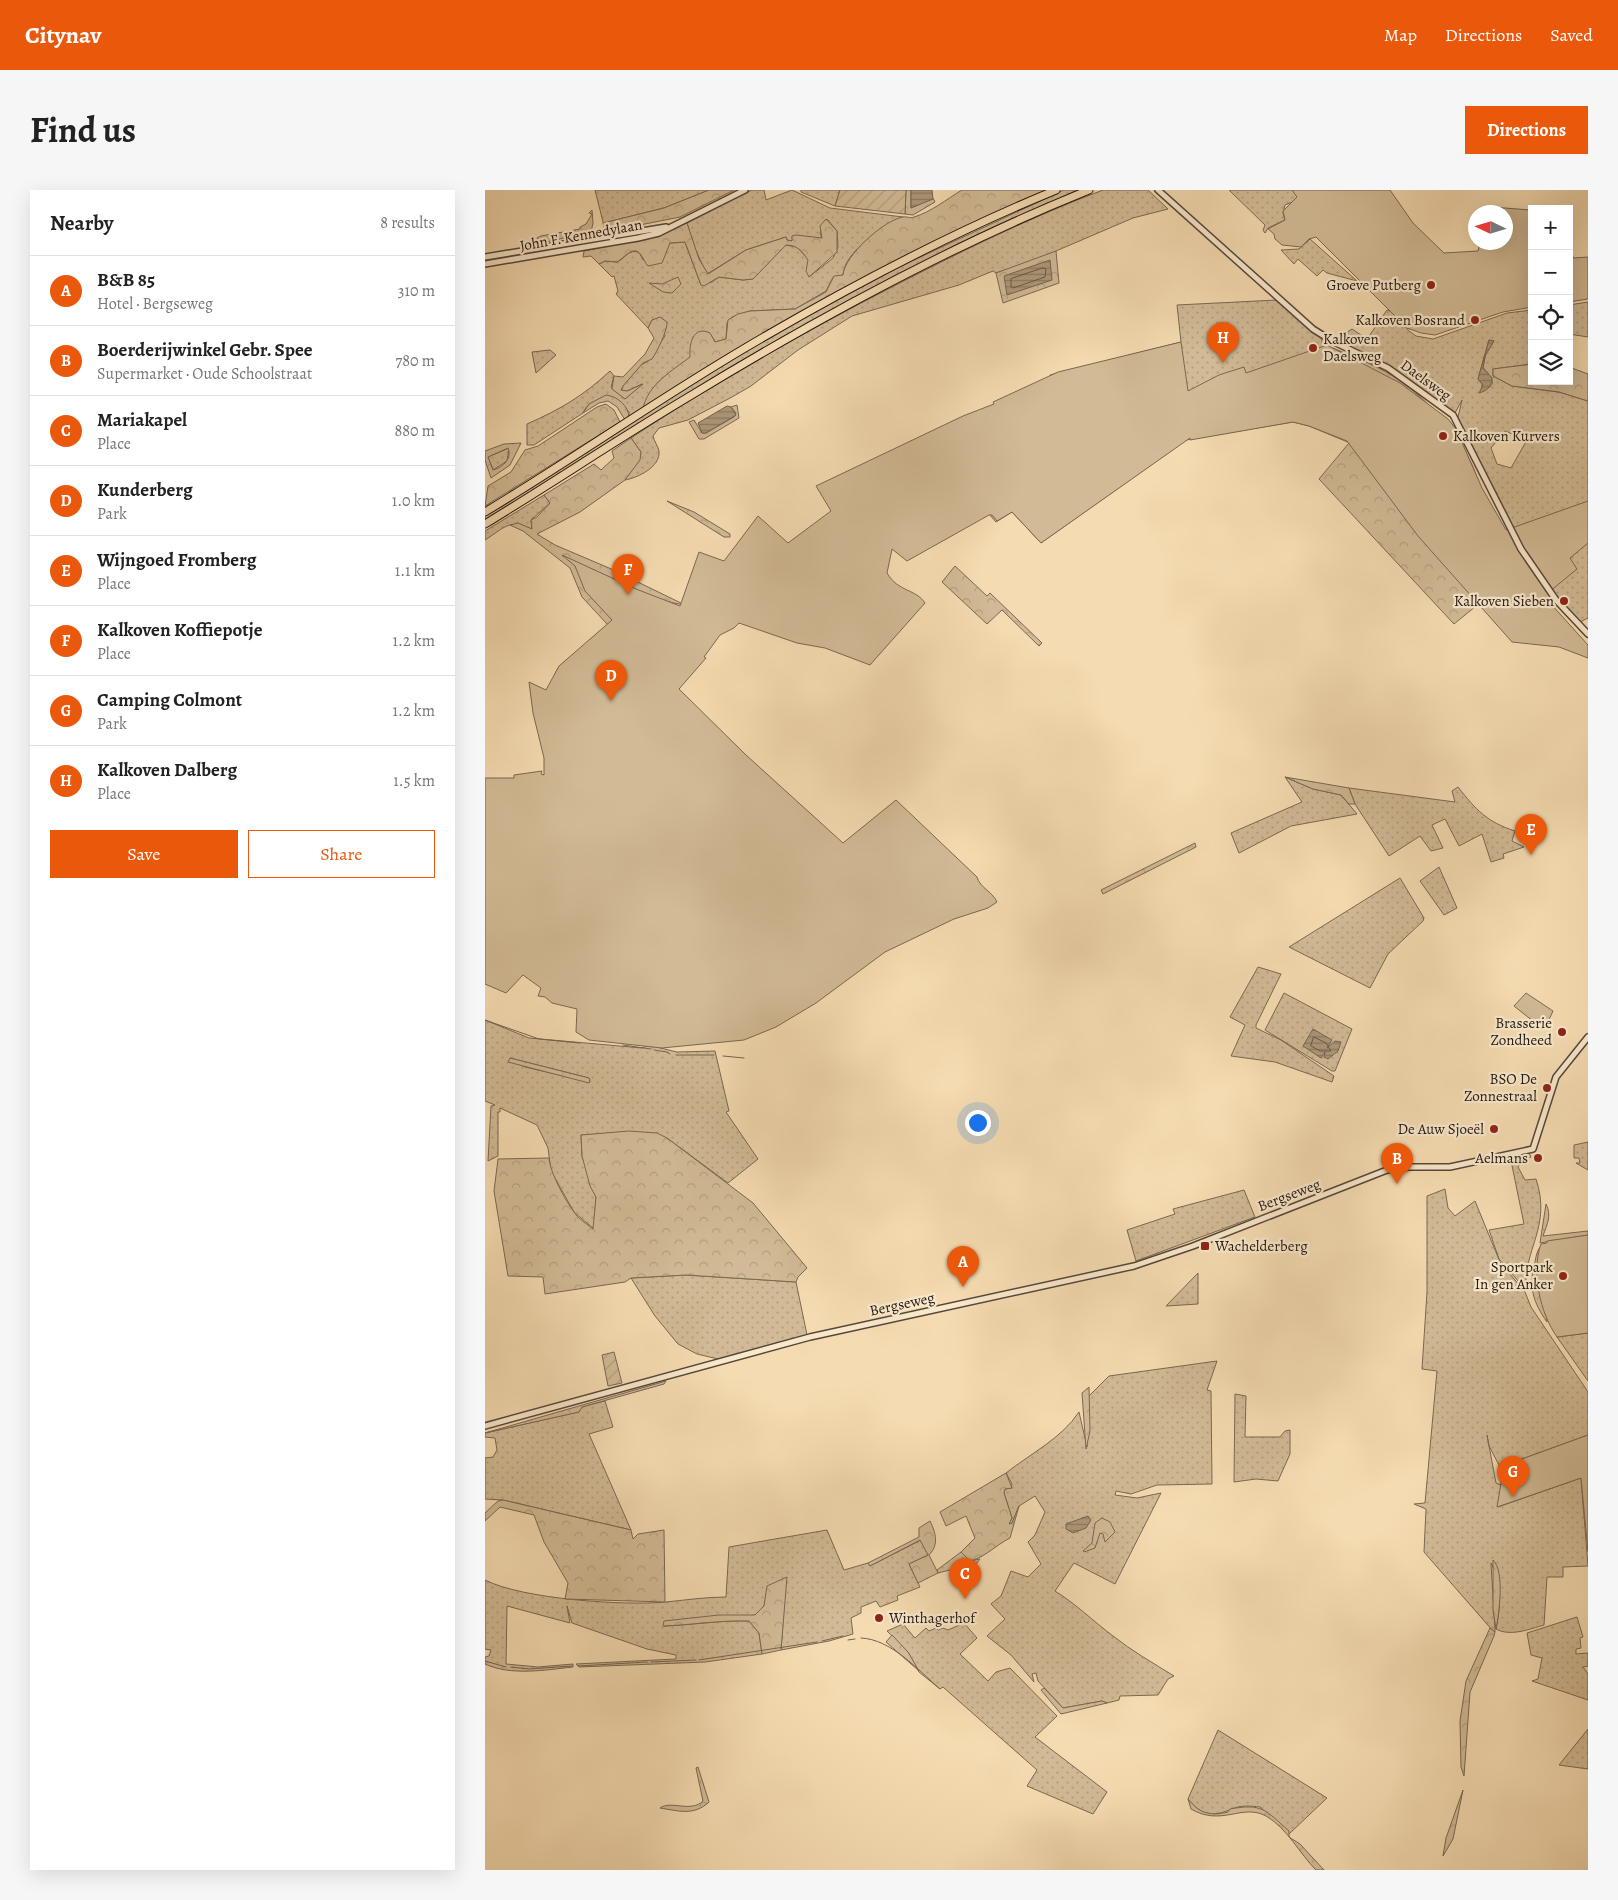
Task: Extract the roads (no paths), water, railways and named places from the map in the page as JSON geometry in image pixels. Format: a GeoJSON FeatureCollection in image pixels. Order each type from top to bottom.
{"type":"FeatureCollection","features":[{"type":"Feature","properties":{"kind":"highway"},"geometry":{"type":"LineString","coordinates":[[485,512],[736,354],[791,322],[888,269],[1056,190]]}},
{"type":"Feature","properties":{"kind":"highway"},"geometry":{"type":"LineString","coordinates":[[485,524],[689,396],[813,324],[975,240],[1089,190]]}},
{"type":"Feature","properties":{"kind":"street","name":"John F. Kennedylaan"},"geometry":{"type":"LineString","coordinates":[[485,264],[638,238],[659,232],[700,214],[745,190]]}},
{"type":"Feature","properties":{"kind":"street","name":"Daelsweg"},"geometry":{"type":"LineString","coordinates":[[1157,190],[1315,331],[1388,368],[1453,415],[1495,502],[1526,557],[1560,605],[1588,634]]}},
{"type":"Feature","properties":{"kind":"street","name":"John F. Kennedylaan"},"geometry":{"type":"LineString","coordinates":[[485,257],[667,227]]}},
{"type":"Feature","properties":{"kind":"street"},"geometry":{"type":"LineString","coordinates":[[497,255],[499,262]]}},
{"type":"Feature","properties":{"kind":"street","name":"Bergseweg"},"geometry":{"type":"LineString","coordinates":[[485,1426],[810,1338],[1134,1266],[1189,1248],[1377,1174],[1409,1167],[1450,1167],[1533,1149],[1556,1077],[1588,1037]]}},
{"type":"Feature","properties":{"kind":"water"},"geometry":{"type":"Polygon","coordinates":[[[911,190],[932,190],[933,199],[911,208],[911,190]]]}},
{"type":"Feature","properties":{"kind":"water"},"geometry":{"type":"Polygon","coordinates":[[[1050,260],[1052,280],[1007,295],[1004,276],[1050,260]]]}},
{"type":"Feature","properties":{"kind":"water"},"geometry":{"type":"Polygon","coordinates":[[[1489,340],[1494,341],[1485,356],[1483,368],[1492,378],[1492,381],[1489,388],[1479,393],[1483,385],[1478,379],[1489,340]]]}},
{"type":"Feature","properties":{"kind":"water"},"geometry":{"type":"Polygon","coordinates":[[[727,406],[731,407],[736,415],[706,433],[702,433],[698,423],[727,406]]]}},
{"type":"Feature","properties":{"kind":"water"},"geometry":{"type":"Polygon","coordinates":[[[1313,1029],[1332,1040],[1327,1048],[1335,1041],[1341,1042],[1338,1051],[1328,1059],[1324,1057],[1325,1052],[1321,1058],[1303,1046],[1313,1029]]]}},
{"type":"Feature","properties":{"kind":"water"},"geometry":{"type":"Polygon","coordinates":[[[1088,1516],[1091,1520],[1086,1528],[1073,1533],[1066,1529],[1066,1524],[1088,1516]]]}},
{"type":"Feature","properties":{"kind":"waterway"},"geometry":{"type":"LineString","coordinates":[[485,1020],[539,1039],[580,1043]]}},
{"type":"Feature","properties":{"kind":"waterway"},"geometry":{"type":"LineString","coordinates":[[623,1045],[651,1049]]}},
{"type":"Feature","properties":{"kind":"waterway"},"geometry":{"type":"LineString","coordinates":[[654,1050],[670,1054]]}},
{"type":"Feature","properties":{"kind":"waterway"},"geometry":{"type":"LineString","coordinates":[[676,1055],[714,1055]]}},
{"type":"Feature","properties":{"kind":"waterway"},"geometry":{"type":"LineString","coordinates":[[723,1056],[744,1058]]}},
{"type":"Feature","properties":{"kind":"waterway"},"geometry":{"type":"LineString","coordinates":[[822,1641],[843,1636]]}},
{"type":"Feature","properties":{"kind":"waterway"},"geometry":{"type":"LineString","coordinates":[[861,1638],[883,1644],[893,1650],[939,1688]]}},
{"type":"Feature","properties":{"kind":"waterway"},"geometry":{"type":"LineString","coordinates":[[848,1640],[855,1639]]}},
{"type":"Feature","properties":{"kind":"waterway"},"geometry":{"type":"LineString","coordinates":[[699,1660],[817,1642]]}},
{"type":"Feature","properties":{"kind":"waterway"},"geometry":{"type":"LineString","coordinates":[[651,1662],[696,1660]]}},
{"type":"Feature","properties":{"kind":"waterway"},"geometry":{"type":"LineString","coordinates":[[485,1661],[506,1667]]}},
{"type":"Feature","properties":{"kind":"waterway"},"geometry":{"type":"LineString","coordinates":[[578,1666],[647,1662]]}},
{"type":"Feature","properties":{"kind":"waterway"},"geometry":{"type":"LineString","coordinates":[[511,1667],[529,1669],[572,1666]]}},
{"type":"Feature","properties":{"kind":"place","name":"Groeve Putberg"},"geometry":{"type":"Point","coordinates":[1431,285]}},
{"type":"Feature","properties":{"kind":"place","name":"Kalkoven Bosrand"},"geometry":{"type":"Point","coordinates":[1475,320]}},
{"type":"Feature","properties":{"kind":"place","name":"Kalkoven Daelsweg"},"geometry":{"type":"Point","coordinates":[1313,348]}},
{"type":"Feature","properties":{"kind":"place","name":"Kalkoven Dalberg"},"geometry":{"type":"Point","coordinates":[1223,363]}},
{"type":"Feature","properties":{"kind":"place","name":"Kalkoven Kurvers"},"geometry":{"type":"Point","coordinates":[1443,436]}},
{"type":"Feature","properties":{"kind":"place","name":"Kalkoven Koffiepotje"},"geometry":{"type":"Point","coordinates":[628,595]}},
{"type":"Feature","properties":{"kind":"place","name":"Kalkoven Sieben"},"geometry":{"type":"Point","coordinates":[1564,601]}},
{"type":"Feature","properties":{"kind":"place","name":"Kunderberg"},"geometry":{"type":"Point","coordinates":[611,701]}},
{"type":"Feature","properties":{"kind":"place","name":"Wijngoed Fromberg"},"geometry":{"type":"Point","coordinates":[1531,855]}},
{"type":"Feature","properties":{"kind":"place","name":"Brasserie Zondheed"},"geometry":{"type":"Point","coordinates":[1562,1032]}},
{"type":"Feature","properties":{"kind":"place","name":"BSO De Zonnestraal"},"geometry":{"type":"Point","coordinates":[1547,1088]}},
{"type":"Feature","properties":{"kind":"place","name":"De Auw Sjoeël"},"geometry":{"type":"Point","coordinates":[1494,1129]}},
{"type":"Feature","properties":{"kind":"place","name":"Aelmans"},"geometry":{"type":"Point","coordinates":[1538,1158]}},
{"type":"Feature","properties":{"kind":"place","name":"Boerderijwinkel Gebr. Spee"},"geometry":{"type":"Point","coordinates":[1397,1184]}},
{"type":"Feature","properties":{"kind":"place","name":"Wachelderberg"},"geometry":{"type":"Point","coordinates":[1205,1246]}},
{"type":"Feature","properties":{"kind":"place","name":"Sportpark In gen Anker"},"geometry":{"type":"Point","coordinates":[1563,1276]}},
{"type":"Feature","properties":{"kind":"place","name":"B&B 85"},"geometry":{"type":"Point","coordinates":[963,1287]}},
{"type":"Feature","properties":{"kind":"place","name":"Camping Colmont"},"geometry":{"type":"Point","coordinates":[1513,1497]}},
{"type":"Feature","properties":{"kind":"place","name":"Mariakapel"},"geometry":{"type":"Point","coordinates":[965,1599]}},
{"type":"Feature","properties":{"kind":"place","name":"Winthagerhof"},"geometry":{"type":"Point","coordinates":[879,1618]}}]}
